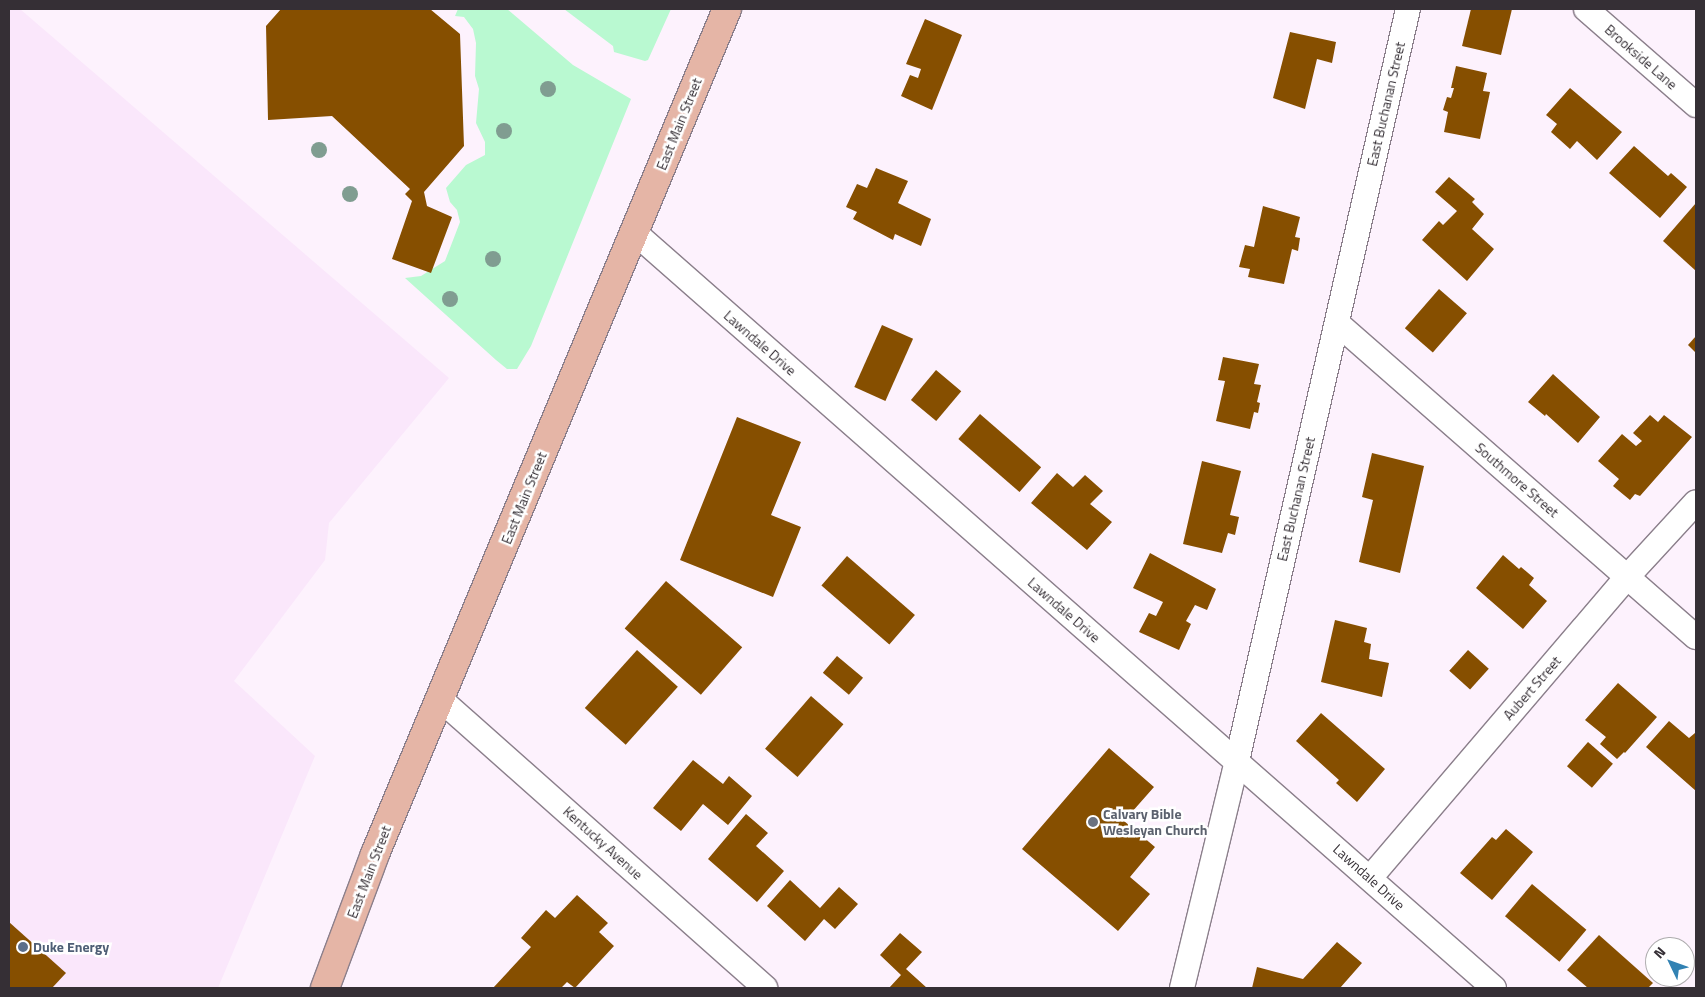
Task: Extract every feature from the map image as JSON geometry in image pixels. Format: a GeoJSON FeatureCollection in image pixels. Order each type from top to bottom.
{"type":"FeatureCollection","features":[{"type":"Feature","properties":{"kind":"main road","name":"East Main Street"},"geometry":{"type":"LineString","coordinates":[[325,988],[375,854],[727,9]]}},
{"type":"Feature","properties":{"kind":"street","name":"East Buchanan Street"},"geometry":{"type":"LineString","coordinates":[[1182,988],[1237,761],[1408,9]]}},
{"type":"Feature","properties":{"kind":"street","name":"Brookside Lane"},"geometry":{"type":"LineString","coordinates":[[1586,9],[1696,105]]}},
{"type":"Feature","properties":{"kind":"street","name":"Lawndale Drive"},"geometry":{"type":"LineString","coordinates":[[634,232],[1494,988]]}},
{"type":"Feature","properties":{"kind":"street","name":"Southmore Street"},"geometry":{"type":"LineString","coordinates":[[1337,323],[1696,637]]}},
{"type":"Feature","properties":{"kind":"street","name":"Aubert Street"},"geometry":{"type":"LineString","coordinates":[[1370,878],[1628,576],[1696,502]]}},
{"type":"Feature","properties":{"kind":"street","name":"Kentucky Avenue"},"geometry":{"type":"LineString","coordinates":[[440,699],[765,988]]}},
{"type":"Feature","properties":{"kind":"shaded area","name":"Duke Energy"},"geometry":{"type":"Polygon","coordinates":[[[9,9],[20,9],[449,378],[329,523],[325,560],[234,681],[315,756],[218,988],[9,988],[9,9]]]}},
{"type":"Feature","properties":{"kind":"green space"},"geometry":{"type":"Polygon","coordinates":[[[458,9],[507,9],[573,65],[631,99],[531,346],[517,369],[507,369],[405,278],[421,276],[445,261],[460,222],[457,210],[450,202],[446,188],[466,165],[485,155],[485,142],[476,123],[479,89],[475,76],[476,43],[473,29],[464,17],[455,16],[458,9]]]}},
{"type":"Feature","properties":{"kind":"green space"},"geometry":{"type":"Polygon","coordinates":[[[564,9],[671,9],[648,60],[645,61],[614,52],[613,46],[564,9]]]}},
{"type":"Feature","properties":{"kind":"building"},"geometry":{"type":"Polygon","coordinates":[[[281,9],[430,9],[460,34],[464,146],[424,192],[427,206],[452,217],[431,273],[392,259],[412,201],[405,194],[410,189],[332,116],[268,120],[266,26],[281,9]]]}},
{"type":"Feature","properties":{"kind":"building"},"geometry":{"type":"Polygon","coordinates":[[[1471,9],[1512,9],[1501,55],[1462,46],[1471,9]]]}},
{"type":"Feature","properties":{"kind":"building"},"geometry":{"type":"Polygon","coordinates":[[[925,19],[962,35],[932,110],[901,96],[910,75],[918,78],[921,69],[906,64],[925,19]]]}},
{"type":"Feature","properties":{"kind":"building"},"geometry":{"type":"Polygon","coordinates":[[[1290,32],[1336,42],[1332,63],[1317,59],[1305,109],[1273,98],[1290,32]]]}},
{"type":"Feature","properties":{"kind":"building"},"geometry":{"type":"Polygon","coordinates":[[[1456,66],[1487,73],[1483,91],[1490,92],[1480,139],[1444,132],[1448,112],[1443,110],[1447,97],[1451,98],[1454,88],[1451,88],[1456,66]]]}},
{"type":"Feature","properties":{"kind":"building"},"geometry":{"type":"Polygon","coordinates":[[[1570,88],[1622,132],[1597,160],[1577,141],[1570,149],[1551,132],[1557,124],[1546,115],[1570,88]]]}},
{"type":"Feature","properties":{"kind":"building"},"geometry":{"type":"Polygon","coordinates":[[[1634,146],[1668,176],[1671,173],[1687,187],[1660,218],[1609,173],[1634,146]]]}},
{"type":"Feature","properties":{"kind":"building"},"geometry":{"type":"Polygon","coordinates":[[[876,168],[908,181],[898,203],[931,219],[921,246],[895,234],[893,240],[853,219],[857,212],[846,207],[857,184],[867,188],[876,168]]]}},
{"type":"Feature","properties":{"kind":"building"},"geometry":{"type":"Polygon","coordinates":[[[1449,177],[1475,199],[1472,202],[1484,214],[1472,229],[1494,249],[1467,281],[1422,240],[1439,221],[1443,225],[1457,211],[1435,192],[1449,177]]]}},
{"type":"Feature","properties":{"kind":"building"},"geometry":{"type":"Polygon","coordinates":[[[1696,203],[1696,271],[1663,241],[1696,203]]]}},
{"type":"Feature","properties":{"kind":"building"},"geometry":{"type":"Polygon","coordinates":[[[1263,206],[1300,217],[1295,237],[1300,238],[1298,251],[1292,249],[1284,284],[1248,277],[1250,269],[1239,267],[1245,245],[1254,247],[1263,206]]]}},
{"type":"Feature","properties":{"kind":"building"},"geometry":{"type":"Polygon","coordinates":[[[1439,289],[1467,313],[1433,353],[1405,328],[1439,289]]]}},
{"type":"Feature","properties":{"kind":"building"},"geometry":{"type":"Polygon","coordinates":[[[882,325],[913,339],[885,401],[854,387],[882,325]]]}},
{"type":"Feature","properties":{"kind":"building"},"geometry":{"type":"Polygon","coordinates":[[[1696,336],[1696,353],[1688,345],[1696,336]]]}},
{"type":"Feature","properties":{"kind":"building"},"geometry":{"type":"Polygon","coordinates":[[[1223,357],[1259,364],[1254,384],[1261,385],[1257,402],[1260,403],[1258,413],[1254,412],[1250,429],[1216,421],[1225,381],[1218,380],[1223,357]]]}},
{"type":"Feature","properties":{"kind":"building"},"geometry":{"type":"Polygon","coordinates":[[[936,370],[961,391],[936,421],[911,400],[936,370]]]}},
{"type":"Feature","properties":{"kind":"building"},"geometry":{"type":"Polygon","coordinates":[[[1553,374],[1600,417],[1578,443],[1546,414],[1545,416],[1528,402],[1553,374]]]}},
{"type":"Feature","properties":{"kind":"building"},"geometry":{"type":"Polygon","coordinates":[[[980,414],[1041,467],[1019,492],[958,439],[980,414]]]}},
{"type":"Feature","properties":{"kind":"building"},"geometry":{"type":"Polygon","coordinates":[[[1650,415],[1658,422],[1664,415],[1692,437],[1640,496],[1635,494],[1630,500],[1613,486],[1619,479],[1598,461],[1622,434],[1636,446],[1642,441],[1633,433],[1650,415]]]}},
{"type":"Feature","properties":{"kind":"building"},"geometry":{"type":"Polygon","coordinates":[[[737,417],[801,442],[771,515],[801,527],[773,597],[680,560],[737,417]]]}},
{"type":"Feature","properties":{"kind":"building"},"geometry":{"type":"Polygon","coordinates":[[[1372,453],[1424,466],[1400,573],[1359,562],[1373,500],[1362,497],[1372,453]]]}},
{"type":"Feature","properties":{"kind":"building"},"geometry":{"type":"Polygon","coordinates":[[[1202,461],[1241,471],[1230,515],[1239,517],[1235,535],[1228,533],[1222,553],[1183,544],[1202,461]]]}},
{"type":"Feature","properties":{"kind":"building"},"geometry":{"type":"Polygon","coordinates":[[[1057,473],[1073,487],[1085,475],[1103,491],[1090,504],[1112,522],[1087,550],[1031,503],[1057,473]]]}},
{"type":"Feature","properties":{"kind":"building"},"geometry":{"type":"Polygon","coordinates":[[[1150,553],[1216,589],[1207,610],[1195,605],[1186,621],[1191,624],[1179,650],[1139,632],[1149,613],[1156,616],[1163,602],[1133,588],[1150,553]]]}},
{"type":"Feature","properties":{"kind":"building"},"geometry":{"type":"Polygon","coordinates":[[[1503,555],[1519,569],[1521,567],[1534,578],[1529,585],[1547,601],[1523,629],[1476,588],[1503,555]]]}},
{"type":"Feature","properties":{"kind":"building"},"geometry":{"type":"Polygon","coordinates":[[[847,556],[915,615],[889,644],[821,585],[847,556]]]}},
{"type":"Feature","properties":{"kind":"building"},"geometry":{"type":"Polygon","coordinates":[[[666,581],[742,647],[701,695],[625,629],[666,581]]]}},
{"type":"Feature","properties":{"kind":"building"},"geometry":{"type":"Polygon","coordinates":[[[1335,620],[1367,628],[1364,642],[1371,644],[1369,659],[1389,663],[1382,697],[1321,682],[1335,620]]]}},
{"type":"Feature","properties":{"kind":"building"},"geometry":{"type":"Polygon","coordinates":[[[637,650],[678,687],[626,745],[585,708],[637,650]]]}},
{"type":"Feature","properties":{"kind":"building"},"geometry":{"type":"Polygon","coordinates":[[[1468,650],[1489,669],[1470,690],[1449,671],[1468,650]]]}},
{"type":"Feature","properties":{"kind":"building"},"geometry":{"type":"Polygon","coordinates":[[[837,656],[863,678],[849,695],[823,673],[837,656]]]}},
{"type":"Feature","properties":{"kind":"building"},"geometry":{"type":"Polygon","coordinates":[[[1618,683],[1657,717],[1625,753],[1617,759],[1600,744],[1606,737],[1585,720],[1618,683]]]}},
{"type":"Feature","properties":{"kind":"building"},"geometry":{"type":"Polygon","coordinates":[[[811,696],[843,724],[798,777],[765,749],[811,696]]]}},
{"type":"Feature","properties":{"kind":"building"},"geometry":{"type":"Polygon","coordinates":[[[1321,713],[1385,769],[1357,802],[1336,783],[1339,780],[1296,741],[1321,713]]]}},
{"type":"Feature","properties":{"kind":"building"},"geometry":{"type":"Polygon","coordinates":[[[1669,721],[1689,738],[1696,734],[1696,791],[1646,747],[1669,721]]]}},
{"type":"Feature","properties":{"kind":"building"},"geometry":{"type":"Polygon","coordinates":[[[1588,742],[1613,764],[1592,788],[1567,766],[1588,742]]]}},
{"type":"Feature","properties":{"kind":"building"},"geometry":{"type":"Polygon","coordinates":[[[1109,748],[1154,787],[1124,821],[1155,847],[1130,877],[1150,894],[1118,931],[1022,849],[1109,748]]]}},
{"type":"Feature","properties":{"kind":"building"},"geometry":{"type":"Polygon","coordinates":[[[693,760],[723,784],[729,776],[752,796],[728,825],[703,804],[681,831],[653,808],[693,760]]]}},
{"type":"Feature","properties":{"kind":"building"},"geometry":{"type":"Polygon","coordinates":[[[746,814],[768,833],[756,846],[784,871],[757,902],[708,859],[746,814]]]}},
{"type":"Feature","properties":{"kind":"building"},"geometry":{"type":"Polygon","coordinates":[[[1506,829],[1533,852],[1492,900],[1460,873],[1492,837],[1496,840],[1506,829]]]}},
{"type":"Feature","properties":{"kind":"building"},"geometry":{"type":"Polygon","coordinates":[[[790,880],[820,908],[839,887],[858,904],[835,929],[824,919],[805,941],[767,906],[790,880]]]}},
{"type":"Feature","properties":{"kind":"building"},"geometry":{"type":"Polygon","coordinates":[[[1532,884],[1586,930],[1559,962],[1505,916],[1532,884]]]}},
{"type":"Feature","properties":{"kind":"building"},"geometry":{"type":"Polygon","coordinates":[[[577,895],[608,923],[599,932],[614,946],[575,988],[567,982],[561,988],[493,988],[531,947],[521,938],[546,910],[555,918],[577,895]]]}},
{"type":"Feature","properties":{"kind":"building","name":"Duke Energy"},"geometry":{"type":"Polygon","coordinates":[[[9,922],[66,973],[52,988],[9,988],[9,922]]]}},
{"type":"Feature","properties":{"kind":"building"},"geometry":{"type":"Polygon","coordinates":[[[900,933],[922,952],[906,969],[927,988],[889,988],[901,975],[880,955],[900,933]]]}},
{"type":"Feature","properties":{"kind":"building"},"geometry":{"type":"Polygon","coordinates":[[[1599,935],[1645,976],[1645,987],[1649,987],[1588,988],[1567,970],[1599,935]]]}},
{"type":"Feature","properties":{"kind":"building"},"geometry":{"type":"Polygon","coordinates":[[[1337,942],[1362,963],[1340,988],[1252,988],[1257,967],[1303,979],[1337,942]]]}},
{"type":"Feature","properties":{"kind":"place","name":"Calvary Bible Wesleyan Church"},"geometry":{"type":"Point","coordinates":[1093,822]}},
{"type":"Feature","properties":{"kind":"place","name":"Duke Energy"},"geometry":{"type":"Point","coordinates":[23,947]}}]}
